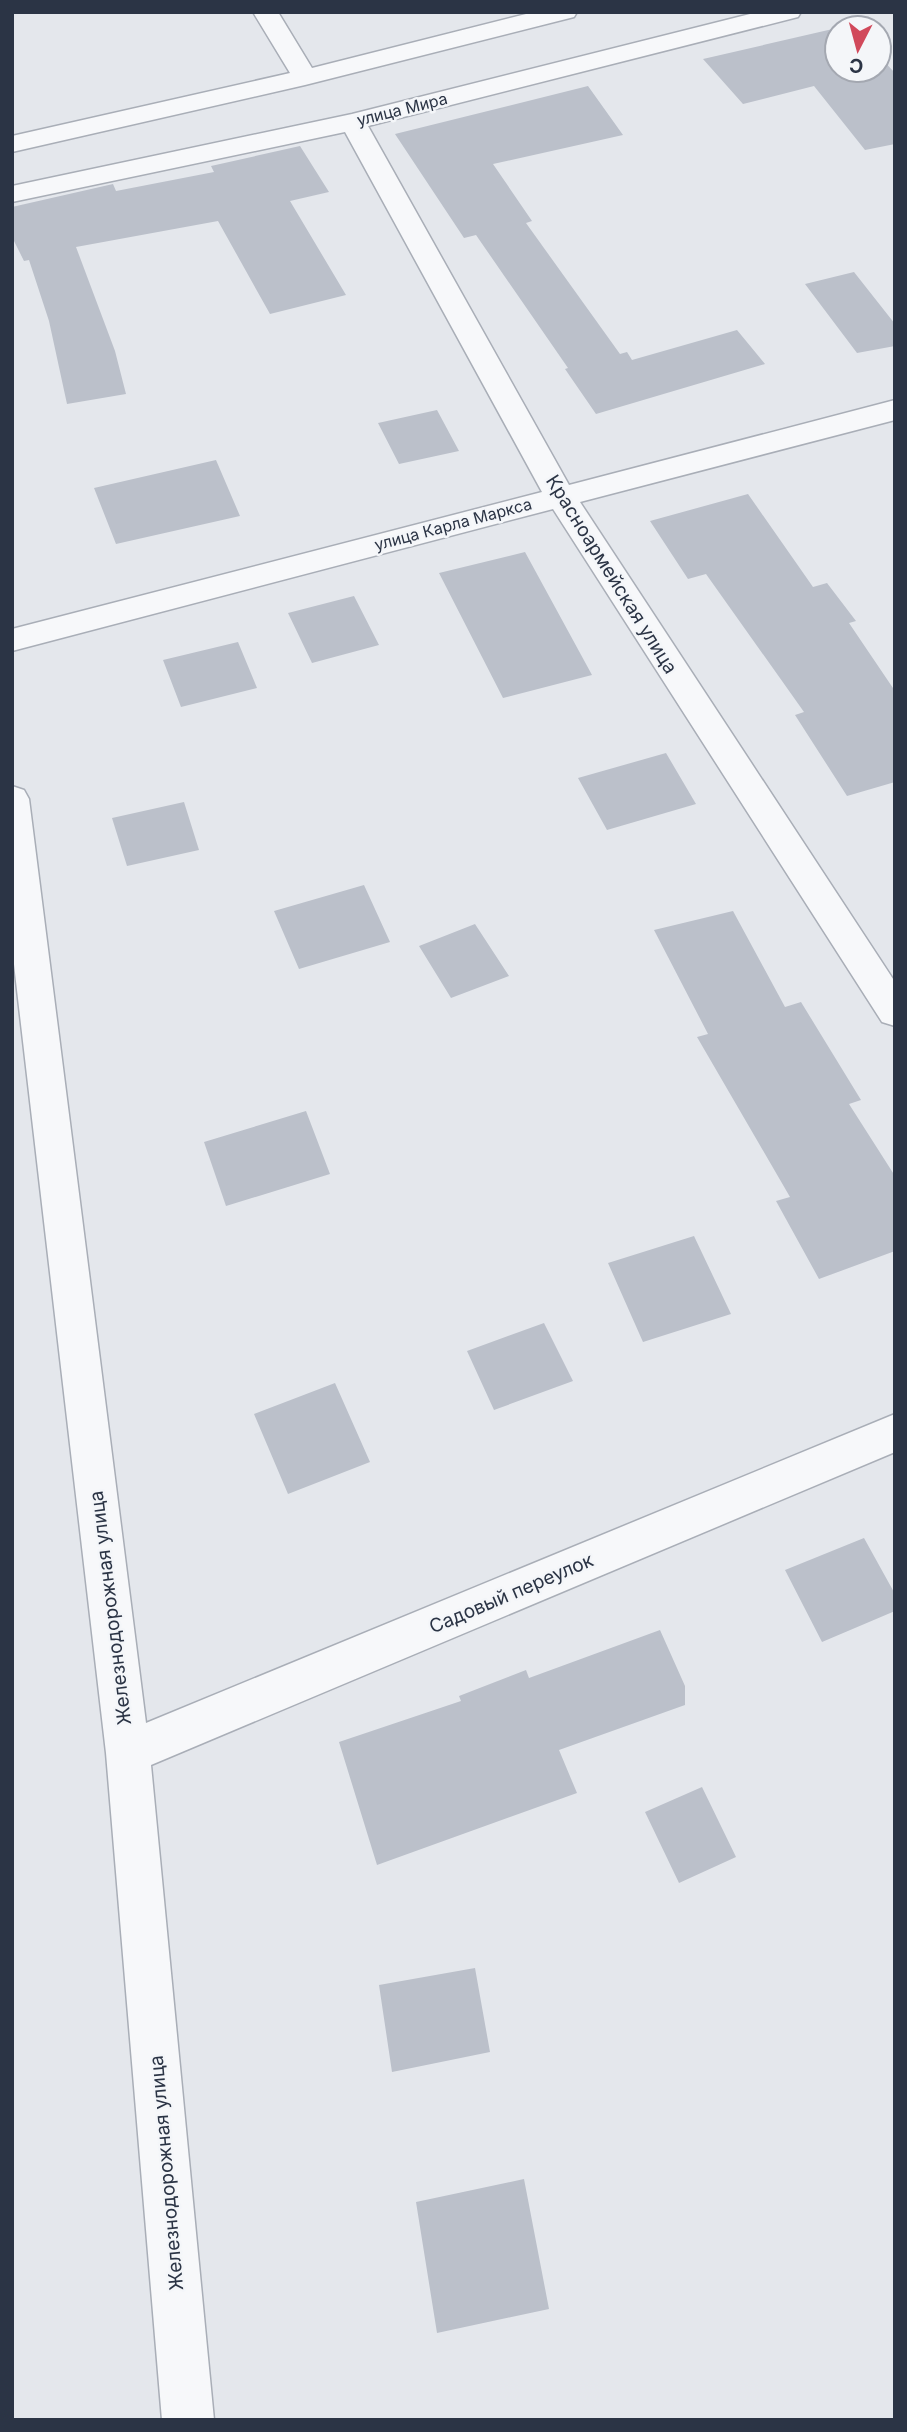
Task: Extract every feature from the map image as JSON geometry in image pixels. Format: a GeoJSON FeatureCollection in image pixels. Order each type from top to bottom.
{"type":"FeatureCollection","features":[{"type":"Feature","properties":{"kind":"street"},"geometry":{"type":"LineString","coordinates":[[265,12],[305,77]]}},
{"type":"Feature","properties":{"kind":"street"},"geometry":{"type":"LineString","coordinates":[[12,144],[305,77],[565,12]]}},
{"type":"Feature","properties":{"kind":"street","name":"улица Мира"},"geometry":{"type":"LineString","coordinates":[[12,194],[353,122],[789,12]]}},
{"type":"Feature","properties":{"kind":"street","name":"Красноармейская улица"},"geometry":{"type":"LineString","coordinates":[[353,122],[560,496],[895,1012]]}},
{"type":"Feature","properties":{"kind":"street","name":"улица Карла Маркса"},"geometry":{"type":"LineString","coordinates":[[12,640],[895,410]]}},
{"type":"Feature","properties":{"kind":"street","name":"Железнодорожная улица"},"geometry":{"type":"LineString","coordinates":[[12,799],[128,1753],[188,2420]]}},
{"type":"Feature","properties":{"kind":"street","name":"Садовый переулок"},"geometry":{"type":"LineString","coordinates":[[128,1753],[895,1433]]}},
{"type":"Feature","properties":{"kind":"building"},"geometry":{"type":"Polygon","coordinates":[[[823,31],[823,84],[893,84],[893,71],[895,73],[895,144],[865,150],[814,86],[743,104],[703,59],[823,31]]]}},
{"type":"Feature","properties":{"kind":"building"},"geometry":{"type":"Polygon","coordinates":[[[588,86],[623,135],[493,164],[532,221],[526,223],[620,354],[627,352],[632,360],[737,330],[765,364],[596,414],[565,369],[568,368],[476,235],[464,238],[395,134],[588,86]]]}},
{"type":"Feature","properties":{"kind":"building"},"geometry":{"type":"Polygon","coordinates":[[[300,146],[329,192],[290,201],[346,295],[270,314],[218,221],[76,247],[115,351],[126,394],[67,404],[49,321],[29,260],[24,261],[12,237],[12,207],[113,184],[116,191],[214,172],[211,166],[300,146]]]}},
{"type":"Feature","properties":{"kind":"building"},"geometry":{"type":"Polygon","coordinates":[[[854,272],[895,324],[895,346],[857,353],[805,284],[854,272]]]}},
{"type":"Feature","properties":{"kind":"building"},"geometry":{"type":"Polygon","coordinates":[[[437,410],[459,451],[399,464],[378,423],[437,410]]]}},
{"type":"Feature","properties":{"kind":"building"},"geometry":{"type":"Polygon","coordinates":[[[216,460],[240,516],[116,544],[94,488],[216,460]]]}},
{"type":"Feature","properties":{"kind":"building"},"geometry":{"type":"Polygon","coordinates":[[[748,494],[813,587],[827,583],[856,621],[849,623],[895,691],[895,782],[847,796],[795,715],[804,712],[706,574],[688,579],[650,521],[748,494]]]}},
{"type":"Feature","properties":{"kind":"building"},"geometry":{"type":"Polygon","coordinates":[[[525,552],[592,675],[503,698],[439,573],[525,552]]]}},
{"type":"Feature","properties":{"kind":"building"},"geometry":{"type":"Polygon","coordinates":[[[354,596],[379,645],[312,663],[288,613],[354,596]]]}},
{"type":"Feature","properties":{"kind":"building"},"geometry":{"type":"Polygon","coordinates":[[[238,642],[257,688],[181,707],[163,660],[238,642]]]}},
{"type":"Feature","properties":{"kind":"building"},"geometry":{"type":"Polygon","coordinates":[[[666,753],[696,804],[607,830],[578,778],[666,753]]]}},
{"type":"Feature","properties":{"kind":"building"},"geometry":{"type":"Polygon","coordinates":[[[184,802],[199,850],[127,866],[112,818],[184,802]]]}},
{"type":"Feature","properties":{"kind":"building"},"geometry":{"type":"Polygon","coordinates":[[[364,885],[390,942],[299,969],[274,911],[364,885]]]}},
{"type":"Feature","properties":{"kind":"building"},"geometry":{"type":"Polygon","coordinates":[[[733,911],[785,1007],[801,1002],[861,1100],[849,1104],[895,1176],[895,1251],[819,1279],[776,1201],[790,1197],[697,1037],[708,1034],[654,930],[733,911]]]}},
{"type":"Feature","properties":{"kind":"building"},"geometry":{"type":"Polygon","coordinates":[[[475,924],[509,976],[451,998],[419,946],[475,924]]]}},
{"type":"Feature","properties":{"kind":"building"},"geometry":{"type":"Polygon","coordinates":[[[306,1111],[330,1174],[226,1206],[204,1142],[306,1111]]]}},
{"type":"Feature","properties":{"kind":"building"},"geometry":{"type":"Polygon","coordinates":[[[694,1236],[731,1314],[643,1342],[608,1263],[694,1236]]]}},
{"type":"Feature","properties":{"kind":"building"},"geometry":{"type":"Polygon","coordinates":[[[544,1323],[573,1381],[494,1410],[467,1351],[544,1323]]]}},
{"type":"Feature","properties":{"kind":"building"},"geometry":{"type":"Polygon","coordinates":[[[335,1383],[370,1462],[288,1494],[254,1414],[335,1383]]]}},
{"type":"Feature","properties":{"kind":"building"},"geometry":{"type":"Polygon","coordinates":[[[864,1538],[895,1594],[895,1611],[822,1642],[785,1570],[864,1538]]]}},
{"type":"Feature","properties":{"kind":"building"},"geometry":{"type":"Polygon","coordinates":[[[660,1630],[685,1686],[685,1705],[559,1750],[577,1793],[377,1865],[339,1742],[461,1701],[459,1696],[526,1670],[529,1678],[660,1630]]]}},
{"type":"Feature","properties":{"kind":"building"},"geometry":{"type":"Polygon","coordinates":[[[702,1787],[736,1857],[679,1883],[645,1812],[702,1787]]]}},
{"type":"Feature","properties":{"kind":"building"},"geometry":{"type":"Polygon","coordinates":[[[475,1968],[490,2052],[392,2072],[379,1985],[475,1968]]]}},
{"type":"Feature","properties":{"kind":"building"},"geometry":{"type":"Polygon","coordinates":[[[524,2179],[549,2309],[437,2333],[416,2202],[524,2179]]]}}]}
